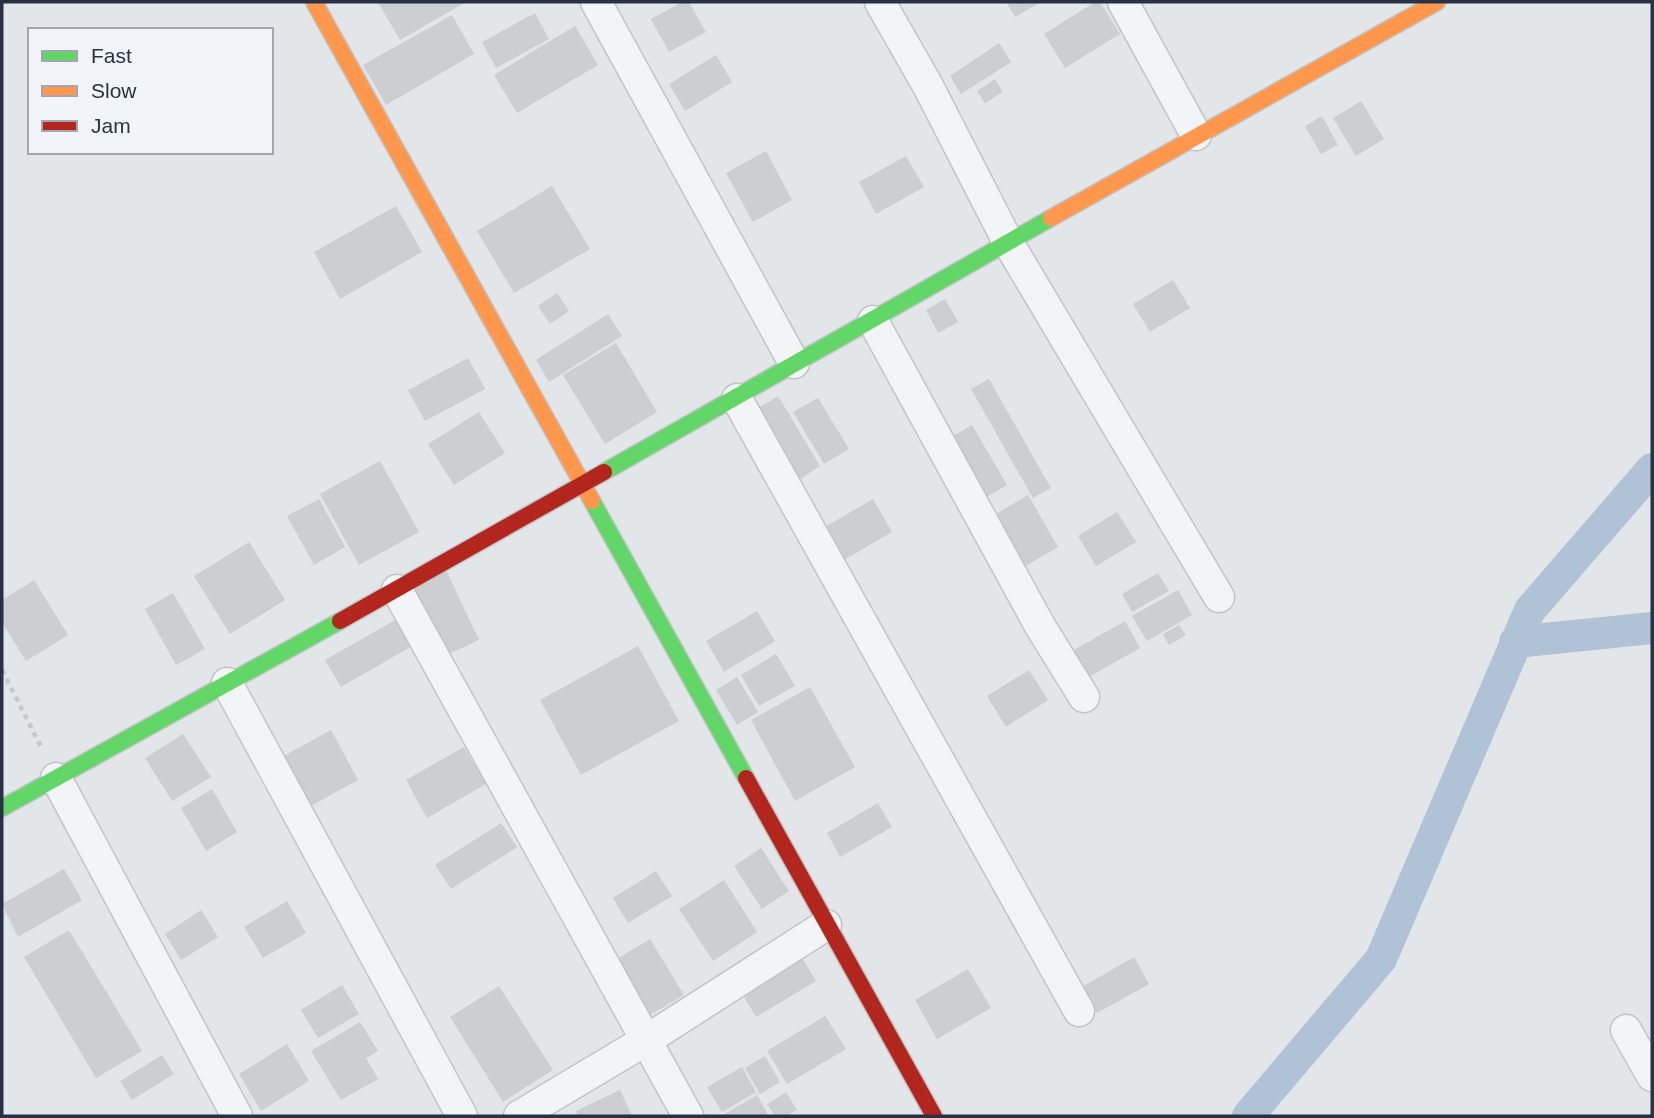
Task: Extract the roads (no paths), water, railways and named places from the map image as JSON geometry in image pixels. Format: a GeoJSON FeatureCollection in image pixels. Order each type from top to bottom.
{"type":"FeatureCollection","features":[{"type":"Feature","properties":{"kind":"street"},"geometry":{"type":"LineString","coordinates":[[314,2],[934,1116]]}},
{"type":"Feature","properties":{"kind":"street"},"geometry":{"type":"LineString","coordinates":[[596,2],[794,363]]}},
{"type":"Feature","properties":{"kind":"street"},"geometry":{"type":"LineString","coordinates":[[880,2],[928,86],[1009,244],[1219,597]]}},
{"type":"Feature","properties":{"kind":"street"},"geometry":{"type":"LineString","coordinates":[[1123,2],[1196,135]]}},
{"type":"Feature","properties":{"kind":"street"},"geometry":{"type":"LineString","coordinates":[[2,808],[397,590],[581,483],[737,399],[794,363],[1009,244],[1196,135],[1437,2]]}},
{"type":"Feature","properties":{"kind":"street"},"geometry":{"type":"LineString","coordinates":[[873,321],[1040,626],[1084,697]]}},
{"type":"Feature","properties":{"kind":"street"},"geometry":{"type":"LineString","coordinates":[[737,399],[1079,1011]]}},
{"type":"Feature","properties":{"kind":"street"},"geometry":{"type":"LineString","coordinates":[[397,590],[688,1116]]}},
{"type":"Feature","properties":{"kind":"street"},"geometry":{"type":"LineString","coordinates":[[227,683],[462,1116]]}},
{"type":"Feature","properties":{"kind":"street"},"geometry":{"type":"LineString","coordinates":[[56,778],[237,1116]]}},
{"type":"Feature","properties":{"kind":"street"},"geometry":{"type":"LineString","coordinates":[[519,1116],[648,1040],[826,925]]}},
{"type":"Feature","properties":{"kind":"street"},"geometry":{"type":"LineString","coordinates":[[1626,1030],[1652,1076]]}},
{"type":"Feature","properties":{"kind":"waterway"},"geometry":{"type":"LineString","coordinates":[[1248,1116],[1381,959],[1530,610],[1652,469]]}},
{"type":"Feature","properties":{"kind":"waterway"},"geometry":{"type":"LineString","coordinates":[[1515,642],[1652,628]]}}]}
